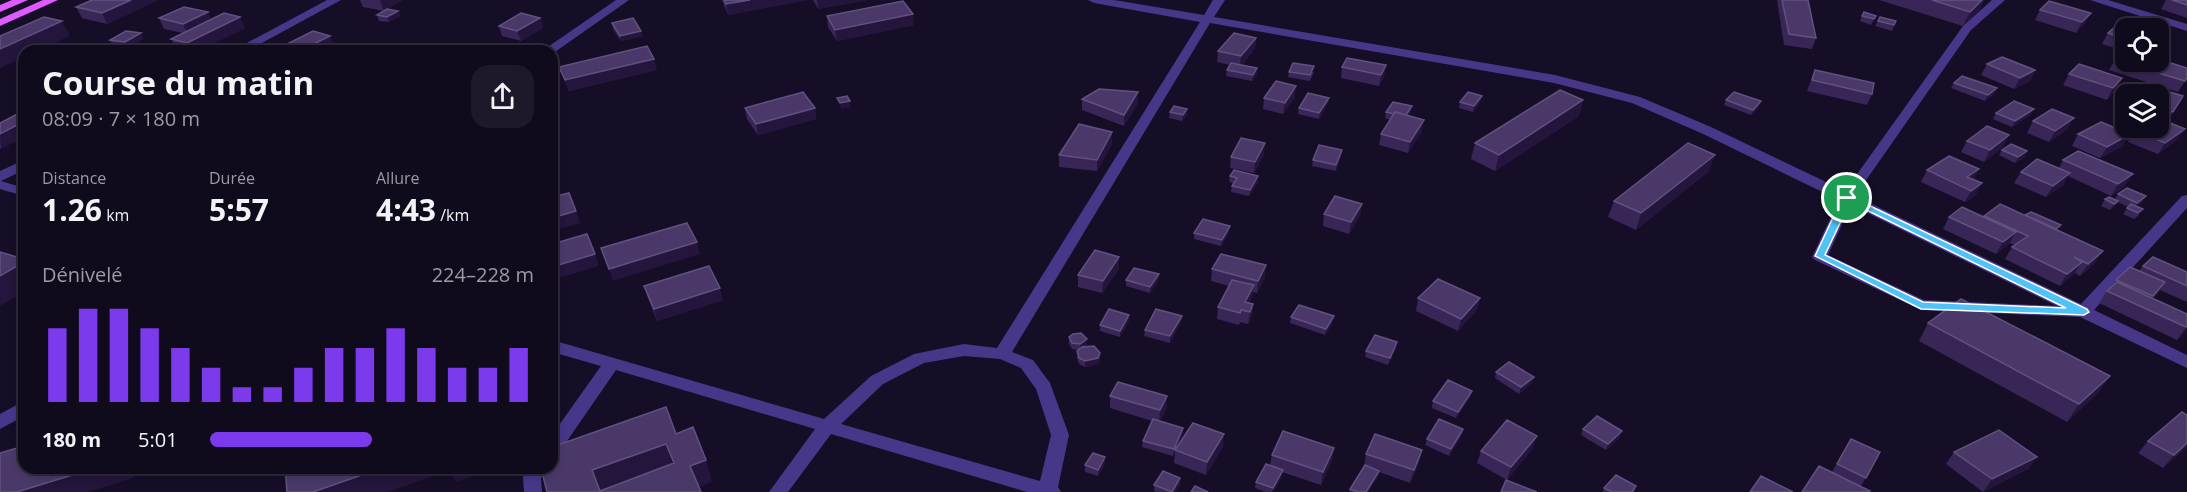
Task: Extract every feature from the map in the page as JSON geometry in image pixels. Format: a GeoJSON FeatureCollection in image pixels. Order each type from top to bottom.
{"type":"FeatureCollection","features":[{"type":"Feature","properties":{"kind":"main road"},"geometry":{"type":"LineString","coordinates":[[0,9],[22,0]]}},
{"type":"Feature","properties":{"kind":"main road"},"geometry":{"type":"LineString","coordinates":[[0,23],[52,0]]}},
{"type":"Feature","properties":{"kind":"street"},"geometry":{"type":"LineString","coordinates":[[249,45],[335,0]]}},
{"type":"Feature","properties":{"kind":"street"},"geometry":{"type":"LineString","coordinates":[[558,45],[622,0]]}},
{"type":"Feature","properties":{"kind":"street"},"geometry":{"type":"LineString","coordinates":[[1094,0],[1555,79],[1636,100],[1706,130],[2187,362]]}},
{"type":"Feature","properties":{"kind":"street"},"geometry":{"type":"LineString","coordinates":[[1002,354],[1219,0]]}},
{"type":"Feature","properties":{"kind":"street"},"geometry":{"type":"LineString","coordinates":[[1999,0],[1967,28],[1847,198],[1820,256],[1921,305],[2084,312]]}},
{"type":"Feature","properties":{"kind":"street"},"geometry":{"type":"LineString","coordinates":[[2096,0],[2187,28]]}},
{"type":"Feature","properties":{"kind":"street"},"geometry":{"type":"LineString","coordinates":[[0,177],[18,167]]}},
{"type":"Feature","properties":{"kind":"street"},"geometry":{"type":"LineString","coordinates":[[0,185],[18,190]]}},
{"type":"Feature","properties":{"kind":"street"},"geometry":{"type":"LineString","coordinates":[[2084,312],[2187,199]]}},
{"type":"Feature","properties":{"kind":"street"},"geometry":{"type":"LineString","coordinates":[[558,348],[612,363],[827,426],[1049,491],[1060,435],[1044,387],[1027,364],[1002,354],[964,350],[920,358],[877,380],[827,426],[778,492]]}},
{"type":"Feature","properties":{"kind":"street"},"geometry":{"type":"LineString","coordinates":[[558,440],[612,363]]}},
{"type":"Feature","properties":{"kind":"street"},"geometry":{"type":"LineString","coordinates":[[0,423],[18,411]]}},
{"type":"Feature","properties":{"kind":"street"},"geometry":{"type":"LineString","coordinates":[[533,492],[532,477],[534,474]]}},
{"type":"Feature","properties":{"kind":"building"},"geometry":{"type":"Polygon","coordinates":[[[92,0],[131,0],[102,13],[76,7],[92,0]]]}},
{"type":"Feature","properties":{"kind":"building"},"geometry":{"type":"Polygon","coordinates":[[[724,0],[750,0],[726,4],[724,0]]]}},
{"type":"Feature","properties":{"kind":"building"},"geometry":{"type":"Polygon","coordinates":[[[1782,0],[1808,0],[1816,38],[1789,34],[1782,0]]]}},
{"type":"Feature","properties":{"kind":"building"},"geometry":{"type":"Polygon","coordinates":[[[1932,0],[1982,0],[1970,12],[1932,0]]]}},
{"type":"Feature","properties":{"kind":"building"},"geometry":{"type":"Polygon","coordinates":[[[2172,0],[2187,0],[2187,5],[2172,0]]]}},
{"type":"Feature","properties":{"kind":"building"},"geometry":{"type":"Polygon","coordinates":[[[903,1],[913,14],[835,30],[827,16],[903,1]]]}},
{"type":"Feature","properties":{"kind":"building"},"geometry":{"type":"Polygon","coordinates":[[[2049,1],[2091,13],[2082,22],[2040,10],[2049,1]]]}},
{"type":"Feature","properties":{"kind":"building"},"geometry":{"type":"Polygon","coordinates":[[[184,7],[208,12],[183,24],[159,18],[184,7]]]}},
{"type":"Feature","properties":{"kind":"building"},"geometry":{"type":"Polygon","coordinates":[[[387,9],[398,11],[387,17],[377,15],[387,9]]]}},
{"type":"Feature","properties":{"kind":"building"},"geometry":{"type":"Polygon","coordinates":[[[1864,12],[1876,16],[1874,19],[1862,16],[1864,12]]]}},
{"type":"Feature","properties":{"kind":"building"},"geometry":{"type":"Polygon","coordinates":[[[224,13],[240,17],[187,43],[171,39],[224,13]]]}},
{"type":"Feature","properties":{"kind":"building"},"geometry":{"type":"Polygon","coordinates":[[[521,13],[540,18],[517,31],[499,26],[521,13]]]}},
{"type":"Feature","properties":{"kind":"building"},"geometry":{"type":"Polygon","coordinates":[[[44,17],[62,21],[0,49],[0,36],[44,17]]]}},
{"type":"Feature","properties":{"kind":"building"},"geometry":{"type":"Polygon","coordinates":[[[1880,17],[1896,21],[1894,25],[1878,21],[1880,17]]]}},
{"type":"Feature","properties":{"kind":"building"},"geometry":{"type":"Polygon","coordinates":[[[633,18],[641,31],[620,36],[612,23],[633,18]]]}},
{"type":"Feature","properties":{"kind":"building"},"geometry":{"type":"Polygon","coordinates":[[[2115,27],[2115,35],[2108,33],[2115,27]]]}},
{"type":"Feature","properties":{"kind":"building"},"geometry":{"type":"Polygon","coordinates":[[[126,31],[141,33],[125,42],[110,40],[126,31]]]}},
{"type":"Feature","properties":{"kind":"building"},"geometry":{"type":"Polygon","coordinates":[[[313,31],[330,36],[312,45],[285,45],[313,31]]]}},
{"type":"Feature","properties":{"kind":"building"},"geometry":{"type":"Polygon","coordinates":[[[1234,33],[1256,38],[1241,56],[1218,51],[1234,33]]]}},
{"type":"Feature","properties":{"kind":"building"},"geometry":{"type":"Polygon","coordinates":[[[647,46],[654,59],[565,80],[559,67],[647,46]]]}},
{"type":"Feature","properties":{"kind":"building"},"geometry":{"type":"Polygon","coordinates":[[[2002,57],[2035,70],[2020,78],[1987,64],[2002,57]]]}},
{"type":"Feature","properties":{"kind":"building"},"geometry":{"type":"Polygon","coordinates":[[[1347,58],[1386,65],[1381,75],[1342,67],[1347,58]]]}},
{"type":"Feature","properties":{"kind":"building"},"geometry":{"type":"Polygon","coordinates":[[[2169,62],[2187,68],[2185,81],[2155,72],[2169,72],[2169,62]]]}},
{"type":"Feature","properties":{"kind":"building"},"geometry":{"type":"Polygon","coordinates":[[[1231,63],[1257,68],[1253,75],[1227,70],[1231,63]]]}},
{"type":"Feature","properties":{"kind":"building"},"geometry":{"type":"Polygon","coordinates":[[[1293,63],[1314,66],[1310,75],[1289,72],[1293,63]]]}},
{"type":"Feature","properties":{"kind":"building"},"geometry":{"type":"Polygon","coordinates":[[[2079,64],[2122,78],[2113,88],[2069,74],[2079,64]]]}},
{"type":"Feature","properties":{"kind":"building"},"geometry":{"type":"Polygon","coordinates":[[[1815,70],[1874,83],[1872,94],[1812,80],[1815,70]]]}},
{"type":"Feature","properties":{"kind":"building"},"geometry":{"type":"Polygon","coordinates":[[[1962,76],[1997,88],[1988,95],[1954,83],[1962,76]]]}},
{"type":"Feature","properties":{"kind":"building"},"geometry":{"type":"Polygon","coordinates":[[[1276,81],[1296,86],[1285,103],[1264,98],[1276,81]]]}},
{"type":"Feature","properties":{"kind":"building"},"geometry":{"type":"Polygon","coordinates":[[[1099,89],[1138,92],[1124,115],[1082,99],[1099,89]]]}},
{"type":"Feature","properties":{"kind":"building"},"geometry":{"type":"Polygon","coordinates":[[[1560,90],[1583,100],[1499,155],[1475,143],[1560,90]]]}},
{"type":"Feature","properties":{"kind":"building"},"geometry":{"type":"Polygon","coordinates":[[[803,92],[815,108],[756,124],[745,108],[803,92]]]}},
{"type":"Feature","properties":{"kind":"building"},"geometry":{"type":"Polygon","coordinates":[[[1468,92],[1482,96],[1474,106],[1460,102],[1468,92]]]}},
{"type":"Feature","properties":{"kind":"building"},"geometry":{"type":"Polygon","coordinates":[[[1734,92],[1761,101],[1753,110],[1726,100],[1734,92]]]}},
{"type":"Feature","properties":{"kind":"building"},"geometry":{"type":"Polygon","coordinates":[[[2169,92],[2183,96],[2173,112],[2169,111],[2169,92]]]}},
{"type":"Feature","properties":{"kind":"building"},"geometry":{"type":"Polygon","coordinates":[[[1308,93],[1329,98],[1319,113],[1299,108],[1308,93]]]}},
{"type":"Feature","properties":{"kind":"building"},"geometry":{"type":"Polygon","coordinates":[[[847,96],[850,101],[840,103],[837,98],[847,96]]]}},
{"type":"Feature","properties":{"kind":"building"},"geometry":{"type":"Polygon","coordinates":[[[2014,101],[2034,109],[2015,121],[1996,113],[2014,101]]]}},
{"type":"Feature","properties":{"kind":"building"},"geometry":{"type":"Polygon","coordinates":[[[1393,102],[1412,106],[1406,115],[1386,112],[1393,102]]]}},
{"type":"Feature","properties":{"kind":"building"},"geometry":{"type":"Polygon","coordinates":[[[1174,106],[1187,109],[1183,115],[1170,112],[1174,106]]]}},
{"type":"Feature","properties":{"kind":"building"},"geometry":{"type":"Polygon","coordinates":[[[2052,109],[2074,118],[2055,131],[2033,121],[2052,109]]]}},
{"type":"Feature","properties":{"kind":"building"},"geometry":{"type":"Polygon","coordinates":[[[1395,112],[1424,120],[1410,142],[1381,134],[1395,112]]]}},
{"type":"Feature","properties":{"kind":"building"},"geometry":{"type":"Polygon","coordinates":[[[18,114],[18,125],[0,134],[0,123],[18,114]]]}},
{"type":"Feature","properties":{"kind":"building"},"geometry":{"type":"Polygon","coordinates":[[[2101,122],[2115,128],[2115,138],[2123,138],[2107,147],[2078,134],[2101,122]]]}},
{"type":"Feature","properties":{"kind":"building"},"geometry":{"type":"Polygon","coordinates":[[[2169,122],[2185,129],[2165,143],[2152,138],[2169,138],[2169,122]]]}},
{"type":"Feature","properties":{"kind":"building"},"geometry":{"type":"Polygon","coordinates":[[[1079,124],[1112,132],[1097,160],[1059,155],[1079,124]]]}},
{"type":"Feature","properties":{"kind":"building"},"geometry":{"type":"Polygon","coordinates":[[[1987,126],[2009,135],[1990,150],[1967,141],[1987,126]]]}},
{"type":"Feature","properties":{"kind":"building"},"geometry":{"type":"Polygon","coordinates":[[[1241,138],[1265,143],[1255,162],[1231,157],[1241,138]]]}},
{"type":"Feature","properties":{"kind":"building"},"geometry":{"type":"Polygon","coordinates":[[[1688,143],[1715,155],[1641,213],[1614,201],[1688,143]]]}},
{"type":"Feature","properties":{"kind":"building"},"geometry":{"type":"Polygon","coordinates":[[[2011,144],[2027,151],[2018,157],[2002,150],[2011,144]]]}},
{"type":"Feature","properties":{"kind":"building"},"geometry":{"type":"Polygon","coordinates":[[[1319,145],[1342,150],[1336,165],[1313,160],[1319,145]]]}},
{"type":"Feature","properties":{"kind":"building"},"geometry":{"type":"Polygon","coordinates":[[[2078,151],[2133,174],[2118,184],[2063,160],[2078,151]]]}},
{"type":"Feature","properties":{"kind":"building"},"geometry":{"type":"Polygon","coordinates":[[[1949,156],[1979,169],[1967,177],[1982,183],[1971,191],[1927,170],[1949,156]]]}},
{"type":"Feature","properties":{"kind":"building"},"geometry":{"type":"Polygon","coordinates":[[[2037,159],[2070,173],[2053,186],[2021,172],[2037,159]]]}},
{"type":"Feature","properties":{"kind":"building"},"geometry":{"type":"Polygon","coordinates":[[[1234,170],[1258,176],[1250,190],[1232,186],[1237,178],[1230,176],[1234,170]]]}},
{"type":"Feature","properties":{"kind":"building"},"geometry":{"type":"Polygon","coordinates":[[[2127,188],[2146,196],[2137,203],[2118,194],[2127,188]]]}},
{"type":"Feature","properties":{"kind":"building"},"geometry":{"type":"Polygon","coordinates":[[[569,193],[576,211],[558,216],[558,196],[569,193]]]}},
{"type":"Feature","properties":{"kind":"building"},"geometry":{"type":"Polygon","coordinates":[[[1335,196],[1362,204],[1351,222],[1324,214],[1335,196]]]}},
{"type":"Feature","properties":{"kind":"building"},"geometry":{"type":"Polygon","coordinates":[[[2109,197],[2118,201],[2114,204],[2105,199],[2109,197]]]}},
{"type":"Feature","properties":{"kind":"building"},"geometry":{"type":"Polygon","coordinates":[[[2000,204],[2103,251],[2088,264],[2074,257],[2082,262],[2067,274],[2012,247],[2028,236],[1984,216],[2000,204]]]}},
{"type":"Feature","properties":{"kind":"building"},"geometry":{"type":"Polygon","coordinates":[[[2131,204],[2143,209],[2138,213],[2127,208],[2131,204]]]}},
{"type":"Feature","properties":{"kind":"building"},"geometry":{"type":"Polygon","coordinates":[[[1962,207],[2016,232],[2003,242],[1949,217],[1962,207]]]}},
{"type":"Feature","properties":{"kind":"building"},"geometry":{"type":"Polygon","coordinates":[[[2031,212],[2061,225],[2056,229],[2025,215],[2031,212]]]}},
{"type":"Feature","properties":{"kind":"building"},"geometry":{"type":"Polygon","coordinates":[[[1203,219],[1230,226],[1222,240],[1194,233],[1203,219]]]}},
{"type":"Feature","properties":{"kind":"building"},"geometry":{"type":"Polygon","coordinates":[[[687,223],[697,242],[609,269],[601,248],[687,223]]]}},
{"type":"Feature","properties":{"kind":"building"},"geometry":{"type":"Polygon","coordinates":[[[587,234],[595,254],[558,265],[558,242],[587,234]]]}},
{"type":"Feature","properties":{"kind":"building"},"geometry":{"type":"Polygon","coordinates":[[[1095,250],[1119,257],[1103,281],[1078,275],[1095,250]]]}},
{"type":"Feature","properties":{"kind":"building"},"geometry":{"type":"Polygon","coordinates":[[[0,252],[18,257],[18,266],[0,276],[0,252]]]}},
{"type":"Feature","properties":{"kind":"building"},"geometry":{"type":"Polygon","coordinates":[[[1221,254],[1266,265],[1258,281],[1212,269],[1221,254]]]}},
{"type":"Feature","properties":{"kind":"building"},"geometry":{"type":"Polygon","coordinates":[[[2153,257],[2187,272],[2187,286],[2143,266],[2153,257]]]}},
{"type":"Feature","properties":{"kind":"building"},"geometry":{"type":"Polygon","coordinates":[[[709,266],[720,288],[654,309],[644,286],[709,266]]]}},
{"type":"Feature","properties":{"kind":"building"},"geometry":{"type":"Polygon","coordinates":[[[2130,267],[2165,282],[2153,296],[2116,280],[2130,267]]]}},
{"type":"Feature","properties":{"kind":"building"},"geometry":{"type":"Polygon","coordinates":[[[1134,268],[1159,274],[1150,287],[1126,280],[1134,268]]]}},
{"type":"Feature","properties":{"kind":"building"},"geometry":{"type":"Polygon","coordinates":[[[1438,279],[1480,298],[1461,319],[1418,298],[1438,279]]]}},
{"type":"Feature","properties":{"kind":"building"},"geometry":{"type":"Polygon","coordinates":[[[1232,280],[1254,285],[1245,302],[1253,304],[1250,312],[1241,310],[1240,313],[1218,307],[1232,280]]]}},
{"type":"Feature","properties":{"kind":"building"},"geometry":{"type":"Polygon","coordinates":[[[2117,282],[2187,314],[2187,326],[2107,291],[2117,282]]]}},
{"type":"Feature","properties":{"kind":"building"},"geometry":{"type":"Polygon","coordinates":[[[1961,299],[2110,376],[2079,404],[1928,323],[1961,299]]]}},
{"type":"Feature","properties":{"kind":"building"},"geometry":{"type":"Polygon","coordinates":[[[1299,305],[1334,316],[1326,329],[1291,317],[1299,305]]]}},
{"type":"Feature","properties":{"kind":"building"},"geometry":{"type":"Polygon","coordinates":[[[1109,309],[1129,315],[1120,331],[1100,325],[1109,309]]]}},
{"type":"Feature","properties":{"kind":"building"},"geometry":{"type":"Polygon","coordinates":[[[1156,309],[1182,316],[1170,336],[1145,330],[1156,309]]]}},
{"type":"Feature","properties":{"kind":"building"},"geometry":{"type":"Polygon","coordinates":[[[1081,333],[1087,339],[1080,344],[1072,343],[1069,337],[1081,333]]]}},
{"type":"Feature","properties":{"kind":"building"},"geometry":{"type":"Polygon","coordinates":[[[1375,335],[1397,342],[1390,358],[1366,351],[1375,335]]]}},
{"type":"Feature","properties":{"kind":"building"},"geometry":{"type":"Polygon","coordinates":[[[1094,346],[1100,353],[1098,358],[1085,361],[1079,358],[1077,351],[1082,347],[1094,346]]]}},
{"type":"Feature","properties":{"kind":"building"},"geometry":{"type":"Polygon","coordinates":[[[1509,362],[1534,377],[1521,387],[1496,372],[1509,362]]]}},
{"type":"Feature","properties":{"kind":"building"},"geometry":{"type":"Polygon","coordinates":[[[1448,380],[1472,391],[1458,412],[1433,401],[1448,380]]]}},
{"type":"Feature","properties":{"kind":"building"},"geometry":{"type":"Polygon","coordinates":[[[1118,382],[1167,396],[1160,410],[1110,396],[1118,382]]]}},
{"type":"Feature","properties":{"kind":"building"},"geometry":{"type":"Polygon","coordinates":[[[666,407],[676,434],[693,427],[706,460],[690,466],[701,492],[547,492],[542,474],[558,474],[558,445],[666,407]],[[666,444],[592,470],[600,491],[674,463],[666,444]]]}},
{"type":"Feature","properties":{"kind":"building"},"geometry":{"type":"Polygon","coordinates":[[[2182,412],[2187,415],[2187,443],[2174,455],[2148,441],[2182,412]]]}},
{"type":"Feature","properties":{"kind":"building"},"geometry":{"type":"Polygon","coordinates":[[[1597,416],[1622,431],[1608,444],[1583,429],[1597,416]]]}},
{"type":"Feature","properties":{"kind":"building"},"geometry":{"type":"Polygon","coordinates":[[[1153,419],[1183,428],[1174,449],[1143,441],[1153,419]]]}},
{"type":"Feature","properties":{"kind":"building"},"geometry":{"type":"Polygon","coordinates":[[[1439,419],[1463,429],[1451,449],[1427,439],[1439,419]]]}},
{"type":"Feature","properties":{"kind":"building"},"geometry":{"type":"Polygon","coordinates":[[[1507,420],[1537,436],[1511,467],[1481,451],[1507,420]]]}},
{"type":"Feature","properties":{"kind":"building"},"geometry":{"type":"Polygon","coordinates":[[[1193,423],[1224,434],[1207,462],[1175,450],[1193,423]]]}},
{"type":"Feature","properties":{"kind":"building"},"geometry":{"type":"Polygon","coordinates":[[[1999,430],[2037,457],[1992,479],[1954,452],[1999,430]]]}},
{"type":"Feature","properties":{"kind":"building"},"geometry":{"type":"Polygon","coordinates":[[[1283,431],[1334,448],[1323,472],[1272,455],[1283,431]]]}},
{"type":"Feature","properties":{"kind":"building"},"geometry":{"type":"Polygon","coordinates":[[[1375,434],[1422,450],[1414,470],[1366,454],[1375,434]]]}},
{"type":"Feature","properties":{"kind":"building"},"geometry":{"type":"Polygon","coordinates":[[[1851,439],[1880,452],[1866,478],[1837,464],[1851,439]]]}},
{"type":"Feature","properties":{"kind":"building"},"geometry":{"type":"Polygon","coordinates":[[[18,448],[18,474],[76,474],[17,492],[0,492],[0,453],[18,448]]]}},
{"type":"Feature","properties":{"kind":"building"},"geometry":{"type":"Polygon","coordinates":[[[1093,453],[1105,457],[1098,470],[1085,465],[1093,453]]]}},
{"type":"Feature","properties":{"kind":"building"},"geometry":{"type":"Polygon","coordinates":[[[1266,464],[1283,470],[1273,488],[1256,482],[1266,464]]]}},
{"type":"Feature","properties":{"kind":"building"},"geometry":{"type":"Polygon","coordinates":[[[1365,465],[1379,471],[1366,492],[1350,489],[1365,465]]]}},
{"type":"Feature","properties":{"kind":"building"},"geometry":{"type":"Polygon","coordinates":[[[1819,466],[1870,491],[1802,492],[1819,466]]]}},
{"type":"Feature","properties":{"kind":"building"},"geometry":{"type":"Polygon","coordinates":[[[1163,471],[1180,478],[1172,492],[1154,485],[1163,471]]]}},
{"type":"Feature","properties":{"kind":"building"},"geometry":{"type":"Polygon","coordinates":[[[286,474],[365,474],[313,492],[287,492],[286,474]]]}},
{"type":"Feature","properties":{"kind":"building"},"geometry":{"type":"Polygon","coordinates":[[[1616,475],[1636,486],[1632,492],[1612,492],[1604,488],[1616,475]]]}},
{"type":"Feature","properties":{"kind":"building"},"geometry":{"type":"Polygon","coordinates":[[[1761,476],[1793,492],[1750,492],[1761,476]]]}},
{"type":"Feature","properties":{"kind":"building"},"geometry":{"type":"Polygon","coordinates":[[[1506,480],[1537,492],[1501,492],[1506,480]]]}},
{"type":"Feature","properties":{"kind":"building"},"geometry":{"type":"Polygon","coordinates":[[[1195,486],[1208,492],[1191,492],[1195,486]]]}},
{"type":"Feature","properties":{"kind":"route"},"geometry":{"type":"LineString","coordinates":[[1847,198],[2084,312],[1921,305],[1820,256],[1847,198]]}}]}
